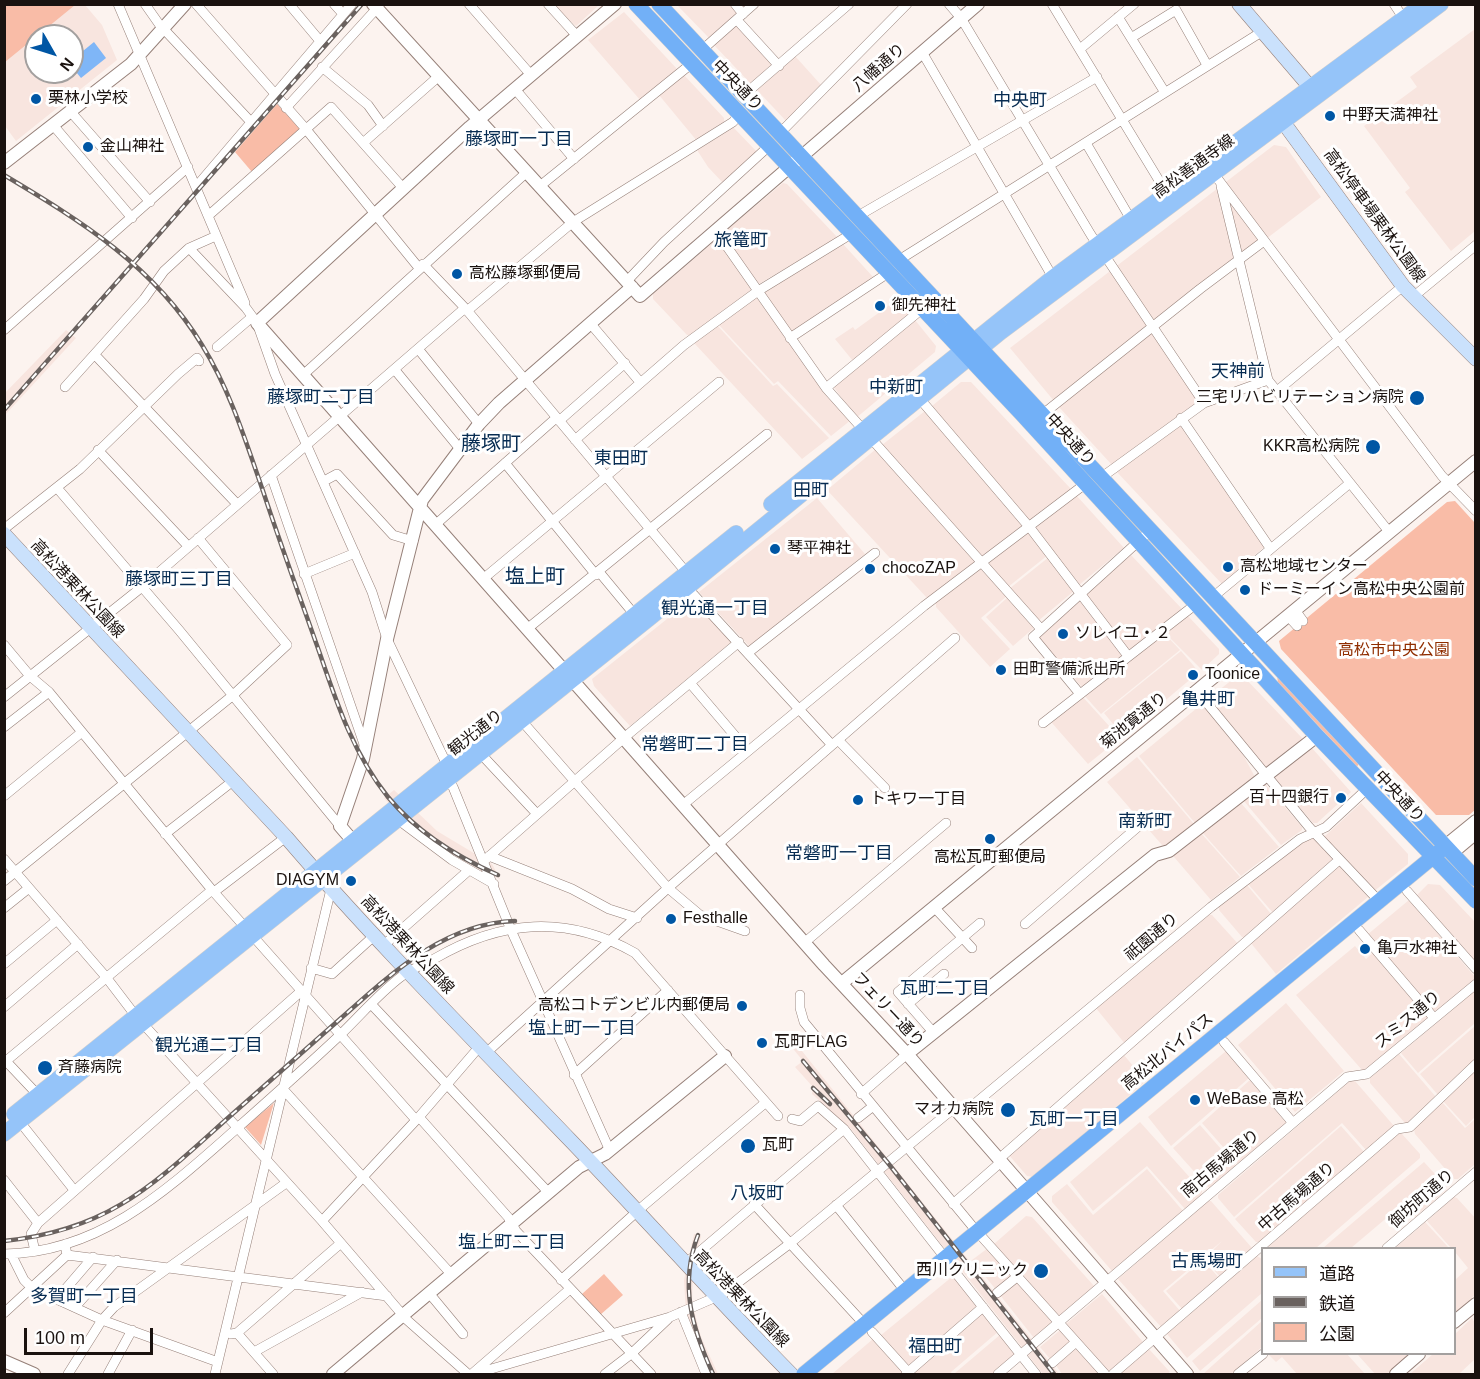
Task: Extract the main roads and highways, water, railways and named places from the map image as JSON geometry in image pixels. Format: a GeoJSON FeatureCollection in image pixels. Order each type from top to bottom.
{"type":"FeatureCollection","features":[{"type":"Feature","properties":{"kind":"highway","name":"中央通り"},"geometry":{"type":"LineString","coordinates":[[636,4],[965,354],[1317,736],[1476,901]]}},
{"type":"Feature","properties":{"kind":"highway","name":"中央通り"},"geometry":{"type":"LineString","coordinates":[[659,4],[1476,879]]}},
{"type":"Feature","properties":{"kind":"highway","name":"高松北バイパス"},"geometry":{"type":"LineString","coordinates":[[1031,1196],[1379,901],[1448,851]]}},
{"type":"Feature","properties":{"kind":"highway","name":"高松北バイパス"},"geometry":{"type":"LineString","coordinates":[[804,1374],[868,1328],[1224,1042],[1407,891],[1435,861]]}},
{"type":"Feature","properties":{"kind":"highway","name":"高松北バイパス"},"geometry":{"type":"LineString","coordinates":[[819,1374],[906,1292],[949,1263]]}},
{"type":"Feature","properties":{"kind":"main road"},"geometry":{"type":"LineString","coordinates":[[1239,4],[1314,91]]}},
{"type":"Feature","properties":{"kind":"main road","name":"高松善通寺線"},"geometry":{"type":"LineString","coordinates":[[965,354],[1102,249],[1171,200],[1214,174],[1423,4]]}},
{"type":"Feature","properties":{"kind":"main road","name":"高松善通寺線"},"geometry":{"type":"LineString","coordinates":[[1314,91],[1441,4]]}},
{"type":"Feature","properties":{"kind":"main road","name":"高松停車場栗林公園線"},"geometry":{"type":"LineString","coordinates":[[1280,118],[1403,286],[1476,359]]}},
{"type":"Feature","properties":{"kind":"main road","name":"観光通り"},"geometry":{"type":"LineString","coordinates":[[867,434],[920,399],[965,354]]}},
{"type":"Feature","properties":{"kind":"main road","name":"観光通り"},"geometry":{"type":"LineString","coordinates":[[323,880],[352,840],[447,772],[965,354]]}},
{"type":"Feature","properties":{"kind":"main road","name":"高松港栗林公園線"},"geometry":{"type":"LineString","coordinates":[[4,534],[286,837],[323,880],[590,1161],[715,1297],[791,1374]]}},
{"type":"Feature","properties":{"kind":"main road","name":"観光通り"},"geometry":{"type":"LineString","coordinates":[[12,1122],[250,932],[323,880],[397,819],[447,772],[480,753],[521,720],[634,614],[687,579]]}},
{"type":"Feature","properties":{"kind":"main road","name":"観光通り"},"geometry":{"type":"LineString","coordinates":[[4,1134],[12,1122],[38,1095],[139,1019]]}},
{"type":"Feature","properties":{"kind":"water"},"geometry":{"type":"Polygon","coordinates":[[[94,42],[106,58],[84,76],[84,50],[94,42]]]}},
{"type":"Feature","properties":{"kind":"railway"},"geometry":{"type":"LineString","coordinates":[[4,410],[362,4]]}},
{"type":"Feature","properties":{"kind":"railway"},"geometry":{"type":"LineString","coordinates":[[4,175],[61,210],[114,248],[139,269],[183,317],[212,362],[237,416],[333,692],[365,764],[399,810],[425,832],[453,852],[498,875]]}},
{"type":"Feature","properties":{"kind":"railway"},"geometry":{"type":"LineString","coordinates":[[4,1241],[41,1235],[73,1226],[102,1215],[128,1200],[177,1163],[404,965],[445,939],[467,930],[515,921]]}},
{"type":"Feature","properties":{"kind":"railway"},"geometry":{"type":"LineString","coordinates":[[803,1061],[888,1163],[1054,1374]]}},
{"type":"Feature","properties":{"kind":"railway"},"geometry":{"type":"LineString","coordinates":[[813,1088],[830,1104]]}},
{"type":"Feature","properties":{"kind":"railway"},"geometry":{"type":"LineString","coordinates":[[698,1235],[689,1271],[690,1306],[699,1340],[713,1374]]}},
{"type":"Feature","properties":{"kind":"place","name":"栗林小学校"},"geometry":{"type":"Point","coordinates":[36,99]}},
{"type":"Feature","properties":{"kind":"place","name":"中野天満神社"},"geometry":{"type":"Point","coordinates":[1330,116]}},
{"type":"Feature","properties":{"kind":"place","name":"金山神社"},"geometry":{"type":"Point","coordinates":[88,147]}},
{"type":"Feature","properties":{"kind":"place","name":"高松藤塚郵便局"},"geometry":{"type":"Point","coordinates":[457,274]}},
{"type":"Feature","properties":{"kind":"place","name":"御先神社"},"geometry":{"type":"Point","coordinates":[880,306]}},
{"type":"Feature","properties":{"kind":"place","name":"三宅リハビリテーション病院"},"geometry":{"type":"Point","coordinates":[1417,398]}},
{"type":"Feature","properties":{"kind":"place","name":"KKR高松病院"},"geometry":{"type":"Point","coordinates":[1373,447]}},
{"type":"Feature","properties":{"kind":"place","name":"琴平神社"},"geometry":{"type":"Point","coordinates":[775,549]}},
{"type":"Feature","properties":{"kind":"place","name":"高松地域センター"},"geometry":{"type":"Point","coordinates":[1228,567]}},
{"type":"Feature","properties":{"kind":"place","name":"chocoZAP"},"geometry":{"type":"Point","coordinates":[870,569]}},
{"type":"Feature","properties":{"kind":"place","name":"ドーミーイン高松中央公園前"},"geometry":{"type":"Point","coordinates":[1245,590]}},
{"type":"Feature","properties":{"kind":"place","name":"ソレイユ・２"},"geometry":{"type":"Point","coordinates":[1063,634]}},
{"type":"Feature","properties":{"kind":"place","name":"田町警備派出所"},"geometry":{"type":"Point","coordinates":[1001,670]}},
{"type":"Feature","properties":{"kind":"place","name":"Toonice"},"geometry":{"type":"Point","coordinates":[1193,675]}},
{"type":"Feature","properties":{"kind":"place","name":"百十四銀行"},"geometry":{"type":"Point","coordinates":[1341,798]}},
{"type":"Feature","properties":{"kind":"place","name":"トキワ一丁目"},"geometry":{"type":"Point","coordinates":[858,800]}},
{"type":"Feature","properties":{"kind":"place","name":"高松瓦町郵便局"},"geometry":{"type":"Point","coordinates":[990,839]}},
{"type":"Feature","properties":{"kind":"place","name":"DIAGYM"},"geometry":{"type":"Point","coordinates":[351,881]}},
{"type":"Feature","properties":{"kind":"place","name":"Festhalle"},"geometry":{"type":"Point","coordinates":[671,919]}},
{"type":"Feature","properties":{"kind":"place","name":"亀戸水神社"},"geometry":{"type":"Point","coordinates":[1365,949]}},
{"type":"Feature","properties":{"kind":"place","name":"高松コトデンビル内郵便局"},"geometry":{"type":"Point","coordinates":[742,1006]}},
{"type":"Feature","properties":{"kind":"place","name":"瓦町FLAG"},"geometry":{"type":"Point","coordinates":[762,1043]}},
{"type":"Feature","properties":{"kind":"place","name":"斉藤病院"},"geometry":{"type":"Point","coordinates":[45,1068]}},
{"type":"Feature","properties":{"kind":"place","name":"WeBase 高松"},"geometry":{"type":"Point","coordinates":[1195,1100]}},
{"type":"Feature","properties":{"kind":"place","name":"マオカ病院"},"geometry":{"type":"Point","coordinates":[1008,1110]}},
{"type":"Feature","properties":{"kind":"place","name":"瓦町"},"geometry":{"type":"Point","coordinates":[748,1146]}},
{"type":"Feature","properties":{"kind":"place","name":"西川クリニック"},"geometry":{"type":"Point","coordinates":[1041,1271]}},
{"type":"Feature","properties":{"kind":"district","name":"中央町"},"geometry":{"type":"Point","coordinates":[1020,101]}},
{"type":"Feature","properties":{"kind":"district","name":"藤塚町一丁目"},"geometry":{"type":"Point","coordinates":[519,140]}},
{"type":"Feature","properties":{"kind":"district","name":"旅篭町"},"geometry":{"type":"Point","coordinates":[741,241]}},
{"type":"Feature","properties":{"kind":"district","name":"天神前"},"geometry":{"type":"Point","coordinates":[1238,372]}},
{"type":"Feature","properties":{"kind":"district","name":"中新町"},"geometry":{"type":"Point","coordinates":[896,388]}},
{"type":"Feature","properties":{"kind":"district","name":"藤塚町二丁目"},"geometry":{"type":"Point","coordinates":[321,398]}},
{"type":"Feature","properties":{"kind":"district","name":"藤塚町"},"geometry":{"type":"Point","coordinates":[491,444]}},
{"type":"Feature","properties":{"kind":"district","name":"東田町"},"geometry":{"type":"Point","coordinates":[621,459]}},
{"type":"Feature","properties":{"kind":"district","name":"田町"},"geometry":{"type":"Point","coordinates":[811,491]}},
{"type":"Feature","properties":{"kind":"district","name":"塩上町"},"geometry":{"type":"Point","coordinates":[535,577]}},
{"type":"Feature","properties":{"kind":"district","name":"藤塚町三丁目"},"geometry":{"type":"Point","coordinates":[179,580]}},
{"type":"Feature","properties":{"kind":"district","name":"観光通一丁目"},"geometry":{"type":"Point","coordinates":[715,609]}},
{"type":"Feature","properties":{"kind":"district","name":"亀井町"},"geometry":{"type":"Point","coordinates":[1208,700]}},
{"type":"Feature","properties":{"kind":"district","name":"常磐町二丁目"},"geometry":{"type":"Point","coordinates":[695,745]}},
{"type":"Feature","properties":{"kind":"district","name":"南新町"},"geometry":{"type":"Point","coordinates":[1145,822]}},
{"type":"Feature","properties":{"kind":"district","name":"常磐町一丁目"},"geometry":{"type":"Point","coordinates":[839,854]}},
{"type":"Feature","properties":{"kind":"district","name":"瓦町二丁目"},"geometry":{"type":"Point","coordinates":[945,989]}},
{"type":"Feature","properties":{"kind":"district","name":"塩上町一丁目"},"geometry":{"type":"Point","coordinates":[582,1029]}},
{"type":"Feature","properties":{"kind":"district","name":"観光通二丁目"},"geometry":{"type":"Point","coordinates":[209,1046]}},
{"type":"Feature","properties":{"kind":"district","name":"瓦町一丁目"},"geometry":{"type":"Point","coordinates":[1074,1120]}},
{"type":"Feature","properties":{"kind":"district","name":"八坂町"},"geometry":{"type":"Point","coordinates":[757,1194]}},
{"type":"Feature","properties":{"kind":"district","name":"塩上町二丁目"},"geometry":{"type":"Point","coordinates":[512,1243]}},
{"type":"Feature","properties":{"kind":"district","name":"古馬場町"},"geometry":{"type":"Point","coordinates":[1207,1262]}},
{"type":"Feature","properties":{"kind":"district","name":"多賀町一丁目"},"geometry":{"type":"Point","coordinates":[84,1297]}},
{"type":"Feature","properties":{"kind":"district","name":"福田町"},"geometry":{"type":"Point","coordinates":[935,1347]}},
{"type":"Feature","properties":{"kind":"park label","name":"高松市中央公園"},"geometry":{"type":"Point","coordinates":[1394,651]}}]}
